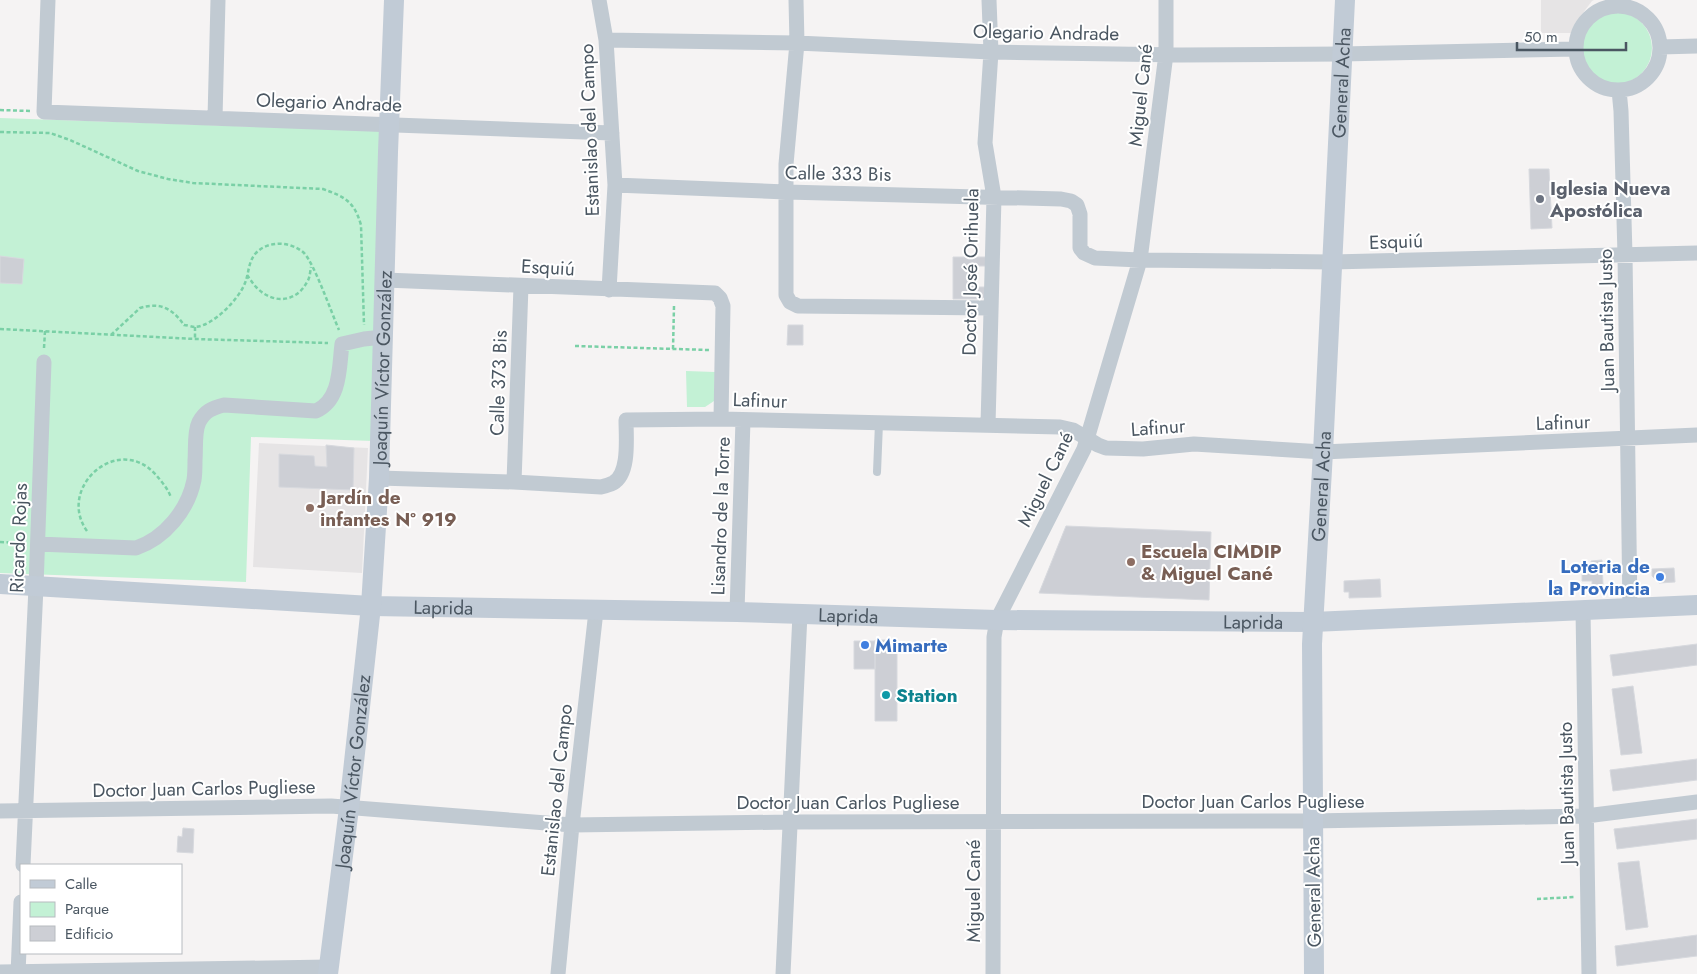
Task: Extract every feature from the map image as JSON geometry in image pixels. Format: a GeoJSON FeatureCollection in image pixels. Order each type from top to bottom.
{"type":"FeatureCollection","features":[{"type":"Feature","properties":{"kind":"street"},"geometry":{"type":"LineString","coordinates":[[44,112],[48,0]]}},
{"type":"Feature","properties":{"kind":"street"},"geometry":{"type":"LineString","coordinates":[[214,118],[218,0]]}},
{"type":"Feature","properties":{"kind":"street","name":"Joaquín Víctor González"},"geometry":{"type":"LineString","coordinates":[[329,970],[371,606],[379,478],[374,338],[385,280],[388,124],[394,0]]}},
{"type":"Feature","properties":{"kind":"street","name":"Estanislao del Campo"},"geometry":{"type":"LineString","coordinates":[[599,0],[606,40],[615,185],[609,290]]}},
{"type":"Feature","properties":{"kind":"street"},"geometry":{"type":"LineString","coordinates":[[796,0],[797,43],[786,164],[786,295],[790,302],[798,306],[991,308]]}},
{"type":"Feature","properties":{"kind":"street","name":"Doctor José Orihuela"},"geometry":{"type":"LineString","coordinates":[[988,425],[994,197],[985,143],[991,52],[989,0]]}},
{"type":"Feature","properties":{"kind":"street","name":"Miguel Cané"},"geometry":{"type":"LineString","coordinates":[[993,974],[994,637],[997,620],[1084,449],[1140,260],[1166,54],[1166,0]]}},
{"type":"Feature","properties":{"kind":"street","name":"General Acha"},"geometry":{"type":"LineString","coordinates":[[1314,974],[1312,821],[1313,622],[1324,452],[1345,0]]}},
{"type":"Feature","properties":{"kind":"street"},"geometry":{"type":"LineString","coordinates":[[1616,3],[1641,14],[1651,23],[1658,34],[1660,47],[1658,60],[1653,72],[1638,85],[1619,90],[1606,88],[1594,83],[1584,73],[1578,62],[1576,49],[1578,36],[1583,25],[1592,15],[1616,3]]}},
{"type":"Feature","properties":{"kind":"street","name":"Olegario Andrade"},"geometry":{"type":"LineString","coordinates":[[606,40],[797,43],[991,52],[1166,54],[1342,54],[1576,49]]}},
{"type":"Feature","properties":{"kind":"street"},"geometry":{"type":"LineString","coordinates":[[1660,47],[1697,46]]}},
{"type":"Feature","properties":{"kind":"street","name":"Juan Bautista Justo"},"geometry":{"type":"LineString","coordinates":[[1619,90],[1625,254],[1630,609]]}},
{"type":"Feature","properties":{"kind":"street","name":"Olegario Andrade"},"geometry":{"type":"LineString","coordinates":[[44,112],[612,133]]}},
{"type":"Feature","properties":{"kind":"street","name":"Calle 333 Bis"},"geometry":{"type":"LineString","coordinates":[[615,185],[786,192],[1061,198],[1077,204],[1080,214],[1080,248],[1084,254],[1095,258]]}},
{"type":"Feature","properties":{"kind":"street","name":"Esquiú"},"geometry":{"type":"LineString","coordinates":[[1095,258],[1332,262],[1697,253]]}},
{"type":"Feature","properties":{"kind":"street","name":"Esquiú"},"geometry":{"type":"LineString","coordinates":[[385,280],[609,290],[709,292]]}},
{"type":"Feature","properties":{"kind":"street","name":"Calle 373 Bis"},"geometry":{"type":"LineString","coordinates":[[514,482],[521,286]]}},
{"type":"Feature","properties":{"kind":"street","name":"Lisandro de la Torre"},"geometry":{"type":"LineString","coordinates":[[709,292],[715,293],[720,298],[723,306],[721,419]]}},
{"type":"Feature","properties":{"kind":"street"},"geometry":{"type":"LineString","coordinates":[[38,544],[136,548],[147,544],[163,533],[181,512],[189,497],[194,480],[198,424],[205,412],[224,405],[307,411],[325,407],[336,390],[342,344],[374,338]]}},
{"type":"Feature","properties":{"kind":"street","name":"Ricardo Rojas"},"geometry":{"type":"LineString","coordinates":[[23,864],[38,544],[44,362]]}},
{"type":"Feature","properties":{"kind":"street","name":"Lafinur"},"geometry":{"type":"LineString","coordinates":[[514,482],[601,487],[614,483],[622,474],[625,466],[626,418],[1060,428],[1073,430],[1106,448],[1131,450],[1194,444],[1324,452],[1627,440],[1697,435]]}},
{"type":"Feature","properties":{"kind":"street","name":"Lisandro de la Torre"},"geometry":{"type":"LineString","coordinates":[[737,612],[743,420]]}},
{"type":"Feature","properties":{"kind":"street"},"geometry":{"type":"LineString","coordinates":[[379,478],[514,482]]}},
{"type":"Feature","properties":{"kind":"street","name":"Laprida"},"geometry":{"type":"LineString","coordinates":[[0,584],[371,606],[737,612],[997,620],[1313,622],[1697,605]]}},
{"type":"Feature","properties":{"kind":"street","name":"Estanislao del Campo"},"geometry":{"type":"LineString","coordinates":[[558,974],[572,825],[596,611]]}},
{"type":"Feature","properties":{"kind":"street","name":"Juan Bautista Justo"},"geometry":{"type":"LineString","coordinates":[[1583,611],[1589,974]]}},
{"type":"Feature","properties":{"kind":"street"},"geometry":{"type":"LineString","coordinates":[[783,974],[800,614]]}},
{"type":"Feature","properties":{"kind":"street","name":"Doctor Juan Carlos Pugliese"},"geometry":{"type":"LineString","coordinates":[[0,811],[331,806],[572,825],[790,822],[1312,821],[1586,816],[1697,802]]}},
{"type":"Feature","properties":{"kind":"street"},"geometry":{"type":"LineString","coordinates":[[18,973],[20,926]]}},
{"type":"Feature","properties":{"kind":"street"},"geometry":{"type":"LineString","coordinates":[[0,972],[329,970]]}},
{"type":"Feature","properties":{"kind":"lane"},"geometry":{"type":"LineString","coordinates":[[877,472],[879,423]]}},
{"type":"Feature","properties":{"kind":"path"},"geometry":{"type":"LineString","coordinates":[[0,110],[44,112]]}},
{"type":"Feature","properties":{"kind":"path"},"geometry":{"type":"LineString","coordinates":[[0,132],[50,133],[70,140],[138,171],[168,179],[193,183],[323,189],[342,196],[352,203],[361,225],[374,338]]}},
{"type":"Feature","properties":{"kind":"path"},"geometry":{"type":"LineString","coordinates":[[0,328],[111,335],[195,339],[342,344],[340,331],[311,265],[304,254],[290,245],[276,244],[265,247],[256,254],[249,265],[245,282],[238,296],[228,308],[209,322],[195,327],[184,324],[165,307],[154,305],[140,308],[111,335]]}},
{"type":"Feature","properties":{"kind":"path"},"geometry":{"type":"LineString","coordinates":[[247,275],[256,288],[264,293],[276,298],[294,297],[308,281],[311,265]]}},
{"type":"Feature","properties":{"kind":"path"},"geometry":{"type":"LineString","coordinates":[[673,349],[674,292]]}},
{"type":"Feature","properties":{"kind":"path"},"geometry":{"type":"LineString","coordinates":[[195,327],[195,339]]}},
{"type":"Feature","properties":{"kind":"path"},"geometry":{"type":"LineString","coordinates":[[575,346],[722,350]]}},
{"type":"Feature","properties":{"kind":"path"},"geometry":{"type":"LineString","coordinates":[[101,546],[81,522],[78,514],[81,493],[89,477],[97,468],[119,459],[141,463],[162,482],[170,496],[172,509],[168,527]]}},
{"type":"Feature","properties":{"kind":"path"},"geometry":{"type":"LineString","coordinates":[[0,542],[38,544]]}},
{"type":"Feature","properties":{"kind":"path"},"geometry":{"type":"LineString","coordinates":[[1536,899],[1588,897]]}},
{"type":"Feature","properties":{"kind":"shaded area"},"geometry":{"type":"Polygon","coordinates":[[[1541,0],[1594,0],[1576,22],[1571,33],[1541,33],[1541,0]]]}},
{"type":"Feature","properties":{"kind":"shaded area","name":"Jardín de infantes N° 919"},"geometry":{"type":"Polygon","coordinates":[[[259,443],[368,448],[362,573],[253,567],[259,443]]]}},
{"type":"Feature","properties":{"kind":"green space"},"geometry":{"type":"Polygon","coordinates":[[[1616,12],[1636,18],[1646,28],[1652,48],[1646,68],[1636,78],[1616,84],[1596,78],[1586,68],[1580,48],[1586,28],[1596,18],[1616,12]]]}},
{"type":"Feature","properties":{"kind":"green space"},"geometry":{"type":"Polygon","coordinates":[[[0,118],[384,131],[374,441],[251,437],[246,582],[0,573],[0,118]]]}},
{"type":"Feature","properties":{"kind":"green space"},"geometry":{"type":"Polygon","coordinates":[[[686,371],[715,372],[714,401],[705,407],[687,407],[686,371]]]}},
{"type":"Feature","properties":{"kind":"building","name":"Iglesia Nueva Apostólica"},"geometry":{"type":"Polygon","coordinates":[[[1529,169],[1549,169],[1552,228],[1531,229],[1529,169]]]}},
{"type":"Feature","properties":{"kind":"building"},"geometry":{"type":"Polygon","coordinates":[[[0,256],[24,259],[22,284],[0,283],[0,256]]]}},
{"type":"Feature","properties":{"kind":"building"},"geometry":{"type":"Polygon","coordinates":[[[953,257],[986,257],[986,266],[974,266],[974,287],[987,287],[987,296],[980,299],[953,299],[953,257]]]}},
{"type":"Feature","properties":{"kind":"building"},"geometry":{"type":"Polygon","coordinates":[[[788,325],[803,325],[803,345],[787,345],[788,325]]]}},
{"type":"Feature","properties":{"kind":"building","name":"Jardín de infantes N° 919"},"geometry":{"type":"Polygon","coordinates":[[[326,445],[354,448],[353,490],[279,487],[279,454],[314,456],[315,466],[327,467],[326,445]]]}},
{"type":"Feature","properties":{"kind":"building","name":"Escuela CIMDIP & Miguel Cané"},"geometry":{"type":"Polygon","coordinates":[[[1066,526],[1211,532],[1209,600],[1039,593],[1066,526]]]}},
{"type":"Feature","properties":{"kind":"building"},"geometry":{"type":"Polygon","coordinates":[[[1602,560],[1603,586],[1592,586],[1592,581],[1582,581],[1582,570],[1591,570],[1591,561],[1602,560]]]}},
{"type":"Feature","properties":{"kind":"building"},"geometry":{"type":"Polygon","coordinates":[[[1674,568],[1675,582],[1659,583],[1652,576],[1652,569],[1674,568]]]}},
{"type":"Feature","properties":{"kind":"building"},"geometry":{"type":"Polygon","coordinates":[[[1380,579],[1381,597],[1349,598],[1349,592],[1344,592],[1344,581],[1380,579]]]}},
{"type":"Feature","properties":{"kind":"building","name":"Station"},"geometry":{"type":"Polygon","coordinates":[[[875,640],[897,640],[897,721],[875,721],[875,640]]]}},
{"type":"Feature","properties":{"kind":"building"},"geometry":{"type":"Polygon","coordinates":[[[854,641],[875,641],[875,669],[854,669],[854,641]]]}},
{"type":"Feature","properties":{"kind":"building"},"geometry":{"type":"Polygon","coordinates":[[[1697,644],[1697,665],[1613,676],[1610,655],[1697,644]]]}},
{"type":"Feature","properties":{"kind":"building"},"geometry":{"type":"Polygon","coordinates":[[[1633,686],[1642,753],[1621,755],[1612,689],[1633,686]]]}},
{"type":"Feature","properties":{"kind":"building"},"geometry":{"type":"Polygon","coordinates":[[[1697,759],[1697,780],[1613,791],[1610,770],[1697,759]]]}},
{"type":"Feature","properties":{"kind":"building"},"geometry":{"type":"Polygon","coordinates":[[[1697,819],[1697,839],[1617,849],[1614,829],[1697,819]]]}},
{"type":"Feature","properties":{"kind":"building"},"geometry":{"type":"Polygon","coordinates":[[[183,828],[194,829],[193,853],[177,852],[178,836],[182,837],[183,828]]]}},
{"type":"Feature","properties":{"kind":"building"},"geometry":{"type":"Polygon","coordinates":[[[1639,861],[1648,927],[1626,930],[1618,863],[1639,861]]]}},
{"type":"Feature","properties":{"kind":"building"},"geometry":{"type":"Polygon","coordinates":[[[1697,935],[1697,956],[1617,966],[1615,946],[1697,935]]]}},
{"type":"Feature","properties":{"kind":"place","name":"Iglesia Nueva Apostólica"},"geometry":{"type":"Point","coordinates":[1540,199]}},
{"type":"Feature","properties":{"kind":"place","name":"Jardín de infantes N° 919"},"geometry":{"type":"Point","coordinates":[310,508]}},
{"type":"Feature","properties":{"kind":"place","name":"Escuela CIMDIP & Miguel Cané"},"geometry":{"type":"Point","coordinates":[1131,562]}},
{"type":"Feature","properties":{"kind":"place","name":"Loteria de la Provincia"},"geometry":{"type":"Point","coordinates":[1660,577]}},
{"type":"Feature","properties":{"kind":"place","name":"Mimarte"},"geometry":{"type":"Point","coordinates":[865,645]}},
{"type":"Feature","properties":{"kind":"place","name":"Station"},"geometry":{"type":"Point","coordinates":[886,695]}}]}
